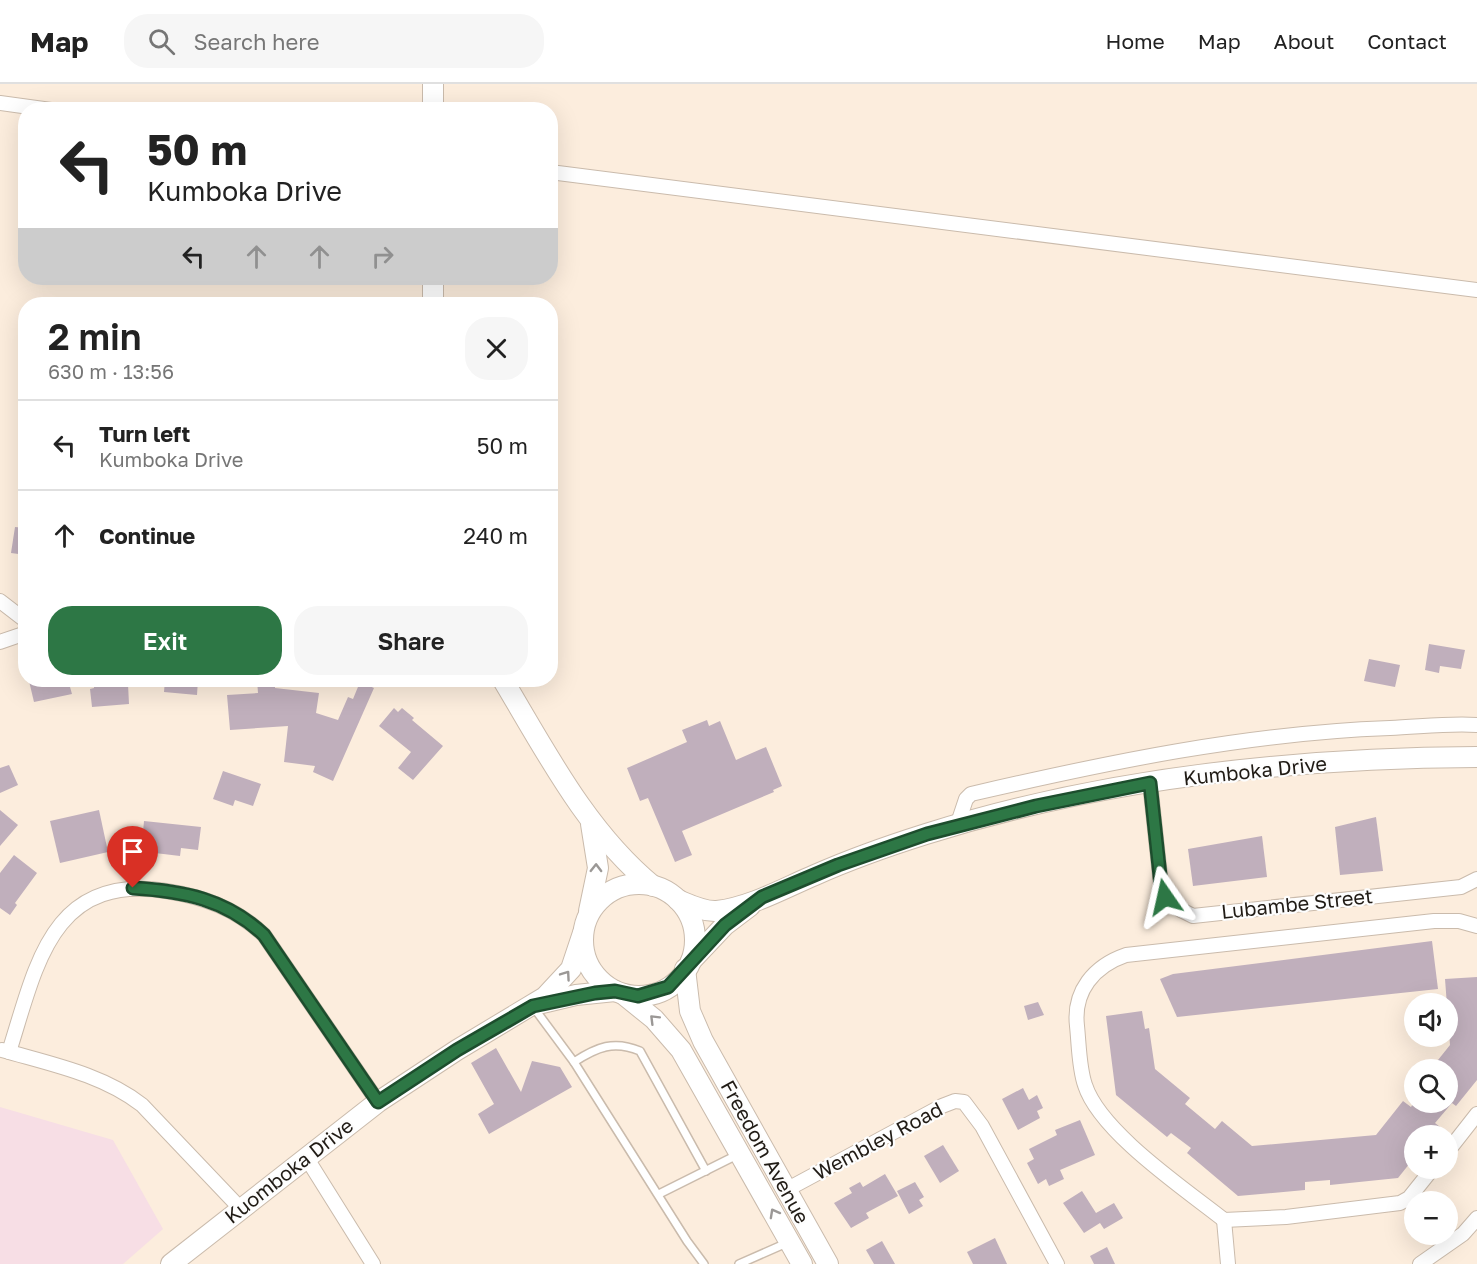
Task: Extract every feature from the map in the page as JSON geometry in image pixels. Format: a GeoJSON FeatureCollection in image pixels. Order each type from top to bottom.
{"type":"FeatureCollection","features":[{"type":"Feature","properties":{"kind":"main road"},"geometry":{"type":"LineString","coordinates":[[433,84],[433,102]]}},
{"type":"Feature","properties":{"kind":"main road"},"geometry":{"type":"LineString","coordinates":[[507,687],[590,819],[622,859],[653,885],[678,900],[688,914],[694,930],[694,946],[688,966],[668,987],[654,994],[638,996],[619,992],[565,997],[533,1006]]}},
{"type":"Feature","properties":{"kind":"main road","name":"Kumboka Drive"},"geometry":{"type":"LineString","coordinates":[[678,900],[702,909],[716,911],[762,897],[838,865],[957,826],[1087,795],[1150,783],[1278,765],[1477,757]]}},
{"type":"Feature","properties":{"kind":"main road"},"geometry":{"type":"LineString","coordinates":[[533,1006],[560,983],[571,969],[585,925],[598,868],[590,819]]}},
{"type":"Feature","properties":{"kind":"main road"},"geometry":{"type":"LineString","coordinates":[[619,992],[601,981],[590,967],[584,951],[585,925],[596,903],[615,890],[638,884],[653,885]]}},
{"type":"Feature","properties":{"kind":"main road","name":"Kumboka Drive"},"geometry":{"type":"LineString","coordinates":[[688,966],[725,925],[762,897]]}},
{"type":"Feature","properties":{"kind":"main road","name":"Freedom Avenue"},"geometry":{"type":"LineString","coordinates":[[688,966],[690,1011],[703,1041],[828,1264]]}},
{"type":"Feature","properties":{"kind":"main road","name":"Freedom Avenue"},"geometry":{"type":"LineString","coordinates":[[619,992],[654,1019],[681,1050],[802,1264]]}},
{"type":"Feature","properties":{"kind":"main road","name":"Kuomboka Drive"},"geometry":{"type":"LineString","coordinates":[[171,1264],[378,1102],[457,1050],[533,1006]]}},
{"type":"Feature","properties":{"kind":"main road"},"geometry":{"type":"LineString","coordinates":[[790,1242],[811,1264]]}},
{"type":"Feature","properties":{"kind":"street"},"geometry":{"type":"LineString","coordinates":[[0,103],[18,105]]}},
{"type":"Feature","properties":{"kind":"street"},"geometry":{"type":"LineString","coordinates":[[558,173],[1477,290]]}},
{"type":"Feature","properties":{"kind":"street"},"geometry":{"type":"LineString","coordinates":[[0,601],[18,615]]}},
{"type":"Feature","properties":{"kind":"street"},"geometry":{"type":"LineString","coordinates":[[0,642],[18,636]]}},
{"type":"Feature","properties":{"kind":"street"},"geometry":{"type":"LineString","coordinates":[[957,826],[966,799],[971,794],[1081,768],[1203,746],[1327,730],[1477,725]]}},
{"type":"Feature","properties":{"kind":"street"},"geometry":{"type":"LineString","coordinates":[[1081,768],[1087,795]]}},
{"type":"Feature","properties":{"kind":"street","name":"Lubambe Street"},"geometry":{"type":"LineString","coordinates":[[1150,783],[1161,885],[1171,905],[1193,916],[1461,886],[1477,879]]}},
{"type":"Feature","properties":{"kind":"street"},"geometry":{"type":"LineString","coordinates":[[240,1208],[142,1105],[126,1093],[108,1082],[4,1051],[39,957],[65,918],[81,904],[110,891],[133,888],[158,890],[211,900],[239,914],[258,930],[378,1102]]}},
{"type":"Feature","properties":{"kind":"street"},"geometry":{"type":"LineString","coordinates":[[1424,1179],[1409,1198],[1400,1203],[1286,1217],[1224,1220],[1126,1140],[1091,1101],[1084,1083],[1076,1013],[1082,990],[1095,972],[1110,960],[1126,955],[1434,921],[1458,921],[1477,926]]}},
{"type":"Feature","properties":{"kind":"street","name":"Wembley Road"},"geometry":{"type":"LineString","coordinates":[[786,1190],[942,1106],[955,1101],[964,1102],[982,1126],[1057,1264]]}},
{"type":"Feature","properties":{"kind":"street"},"geometry":{"type":"LineString","coordinates":[[1458,1138],[1477,1114]]}},
{"type":"Feature","properties":{"kind":"street"},"geometry":{"type":"LineString","coordinates":[[306,1158],[373,1264]]}},
{"type":"Feature","properties":{"kind":"street"},"geometry":{"type":"LineString","coordinates":[[1420,1264],[1463,1234],[1477,1218]]}},
{"type":"Feature","properties":{"kind":"street"},"geometry":{"type":"LineString","coordinates":[[1224,1220],[1228,1264]]}},
{"type":"Feature","properties":{"kind":"lane"},"geometry":{"type":"LineString","coordinates":[[533,1006],[574,1062],[687,1241],[704,1264]]}},
{"type":"Feature","properties":{"kind":"lane"},"geometry":{"type":"LineString","coordinates":[[574,1062],[607,1045],[625,1045],[640,1051],[650,1064],[706,1171]]}},
{"type":"Feature","properties":{"kind":"lane"},"geometry":{"type":"LineString","coordinates":[[659,1194],[741,1153]]}},
{"type":"Feature","properties":{"kind":"lane"},"geometry":{"type":"LineString","coordinates":[[739,1264],[790,1242]]}},
{"type":"Feature","properties":{"kind":"shaded area"},"geometry":{"type":"Polygon","coordinates":[[[0,1107],[113,1140],[163,1229],[123,1264],[0,1264],[0,1107]]]}},
{"type":"Feature","properties":{"kind":"building"},"geometry":{"type":"Polygon","coordinates":[[[15,527],[18,527],[18,554],[11,553],[15,527]]]}},
{"type":"Feature","properties":{"kind":"building"},"geometry":{"type":"Polygon","coordinates":[[[1429,644],[1465,650],[1461,669],[1440,666],[1439,673],[1425,670],[1429,644]]]}},
{"type":"Feature","properties":{"kind":"building"},"geometry":{"type":"Polygon","coordinates":[[[1369,659],[1400,665],[1395,687],[1364,681],[1369,659]]]}},
{"type":"Feature","properties":{"kind":"building"},"geometry":{"type":"Polygon","coordinates":[[[30,687],[70,687],[72,694],[34,702],[30,687]]]}},
{"type":"Feature","properties":{"kind":"building"},"geometry":{"type":"Polygon","coordinates":[[[128,687],[129,704],[92,707],[90,689],[128,687]]]}},
{"type":"Feature","properties":{"kind":"building"},"geometry":{"type":"Polygon","coordinates":[[[164,687],[198,687],[197,695],[164,692],[164,687]]]}},
{"type":"Feature","properties":{"kind":"building"},"geometry":{"type":"Polygon","coordinates":[[[258,687],[319,693],[316,713],[338,720],[348,697],[353,699],[358,687],[374,688],[333,781],[313,772],[315,766],[284,762],[288,726],[230,730],[227,695],[258,693],[258,687]]]}},
{"type":"Feature","properties":{"kind":"building"},"geometry":{"type":"Polygon","coordinates":[[[394,708],[398,712],[402,708],[414,718],[412,720],[443,746],[413,780],[398,768],[411,752],[379,726],[394,708]]]}},
{"type":"Feature","properties":{"kind":"building"},"geometry":{"type":"Polygon","coordinates":[[[707,720],[709,726],[720,721],[736,760],[766,747],[782,786],[773,790],[774,792],[682,831],[692,855],[675,862],[648,798],[640,801],[627,768],[687,742],[682,730],[707,720]]]}},
{"type":"Feature","properties":{"kind":"building"},"geometry":{"type":"Polygon","coordinates":[[[9,765],[18,785],[0,793],[0,768],[9,765]]]}},
{"type":"Feature","properties":{"kind":"building"},"geometry":{"type":"Polygon","coordinates":[[[223,771],[261,784],[253,806],[235,800],[233,806],[213,799],[223,771]]]}},
{"type":"Feature","properties":{"kind":"building"},"geometry":{"type":"Polygon","coordinates":[[[0,810],[18,825],[0,846],[0,810]]]}},
{"type":"Feature","properties":{"kind":"building"},"geometry":{"type":"Polygon","coordinates":[[[99,810],[108,852],[60,863],[50,821],[99,810]]]}},
{"type":"Feature","properties":{"kind":"building"},"geometry":{"type":"Polygon","coordinates":[[[1376,817],[1383,871],[1340,875],[1335,827],[1376,817]]]}},
{"type":"Feature","properties":{"kind":"building"},"geometry":{"type":"Polygon","coordinates":[[[144,821],[201,827],[198,850],[181,848],[180,856],[155,853],[156,845],[142,843],[144,821]]]}},
{"type":"Feature","properties":{"kind":"building"},"geometry":{"type":"Polygon","coordinates":[[[1262,836],[1267,877],[1193,886],[1188,849],[1262,836]]]}},
{"type":"Feature","properties":{"kind":"building"},"geometry":{"type":"Polygon","coordinates":[[[14,855],[37,873],[15,903],[17,905],[10,915],[0,908],[0,873],[14,855]]]}},
{"type":"Feature","properties":{"kind":"building"},"geometry":{"type":"Polygon","coordinates":[[[1432,941],[1438,989],[1177,1017],[1160,979],[1173,974],[1432,941]]]}},
{"type":"Feature","properties":{"kind":"building"},"geometry":{"type":"Polygon","coordinates":[[[1477,977],[1477,1080],[1458,1104],[1458,1059],[1439,1059],[1448,1047],[1458,1047],[1458,993],[1446,993],[1445,979],[1477,977]]]}},
{"type":"Feature","properties":{"kind":"building"},"geometry":{"type":"Polygon","coordinates":[[[1038,1002],[1044,1015],[1028,1020],[1024,1006],[1038,1002]]]}},
{"type":"Feature","properties":{"kind":"building"},"geometry":{"type":"Polygon","coordinates":[[[1142,1011],[1145,1029],[1149,1028],[1155,1069],[1190,1098],[1185,1104],[1215,1129],[1222,1121],[1252,1146],[1376,1135],[1403,1101],[1404,1113],[1444,1113],[1435,1123],[1438,1125],[1404,1125],[1404,1170],[1398,1178],[1330,1185],[1330,1180],[1305,1182],[1305,1190],[1238,1196],[1187,1153],[1191,1148],[1171,1133],[1167,1137],[1116,1095],[1106,1016],[1142,1011]]]}},
{"type":"Feature","properties":{"kind":"building"},"geometry":{"type":"Polygon","coordinates":[[[496,1048],[521,1092],[532,1061],[560,1067],[572,1087],[489,1134],[478,1114],[494,1104],[471,1063],[496,1048]]]}},
{"type":"Feature","properties":{"kind":"building"},"geometry":{"type":"Polygon","coordinates":[[[1023,1088],[1029,1100],[1037,1095],[1043,1108],[1037,1111],[1040,1118],[1018,1130],[1002,1099],[1023,1088]]]}},
{"type":"Feature","properties":{"kind":"building"},"geometry":{"type":"Polygon","coordinates":[[[1080,1120],[1095,1155],[1060,1170],[1064,1179],[1049,1186],[1046,1179],[1038,1184],[1027,1163],[1034,1159],[1029,1149],[1057,1135],[1055,1130],[1080,1120]]]}},
{"type":"Feature","properties":{"kind":"building"},"geometry":{"type":"Polygon","coordinates":[[[943,1145],[959,1171],[940,1183],[924,1156],[943,1145]]]}},
{"type":"Feature","properties":{"kind":"building"},"geometry":{"type":"Polygon","coordinates":[[[885,1174],[898,1196],[866,1213],[869,1218],[851,1228],[834,1203],[852,1193],[849,1188],[860,1182],[863,1187],[885,1174]]]}},
{"type":"Feature","properties":{"kind":"building"},"geometry":{"type":"Polygon","coordinates":[[[915,1182],[924,1197],[919,1200],[923,1206],[909,1214],[897,1191],[915,1182]]]}},
{"type":"Feature","properties":{"kind":"building"},"geometry":{"type":"Polygon","coordinates":[[[1082,1191],[1096,1213],[1114,1203],[1123,1218],[1104,1229],[1100,1223],[1084,1233],[1063,1203],[1082,1191]]]}},
{"type":"Feature","properties":{"kind":"building"},"geometry":{"type":"Polygon","coordinates":[[[995,1238],[1007,1264],[973,1264],[967,1252],[995,1238]]]}},
{"type":"Feature","properties":{"kind":"building"},"geometry":{"type":"Polygon","coordinates":[[[882,1241],[895,1264],[874,1264],[866,1250],[882,1241]]]}},
{"type":"Feature","properties":{"kind":"building"},"geometry":{"type":"Polygon","coordinates":[[[1107,1247],[1115,1264],[1094,1264],[1090,1256],[1107,1247]]]}},
{"type":"Feature","properties":{"kind":"route"},"geometry":{"type":"LineString","coordinates":[[133,888],[193,895],[211,900],[239,914],[252,924],[264,935],[378,1102],[457,1050],[533,1006],[554,999],[615,991],[638,996],[654,994],[668,987],[680,977],[725,925],[762,897],[838,865],[927,834],[1056,800],[1150,783],[1161,885],[1165,897]]}}]}
